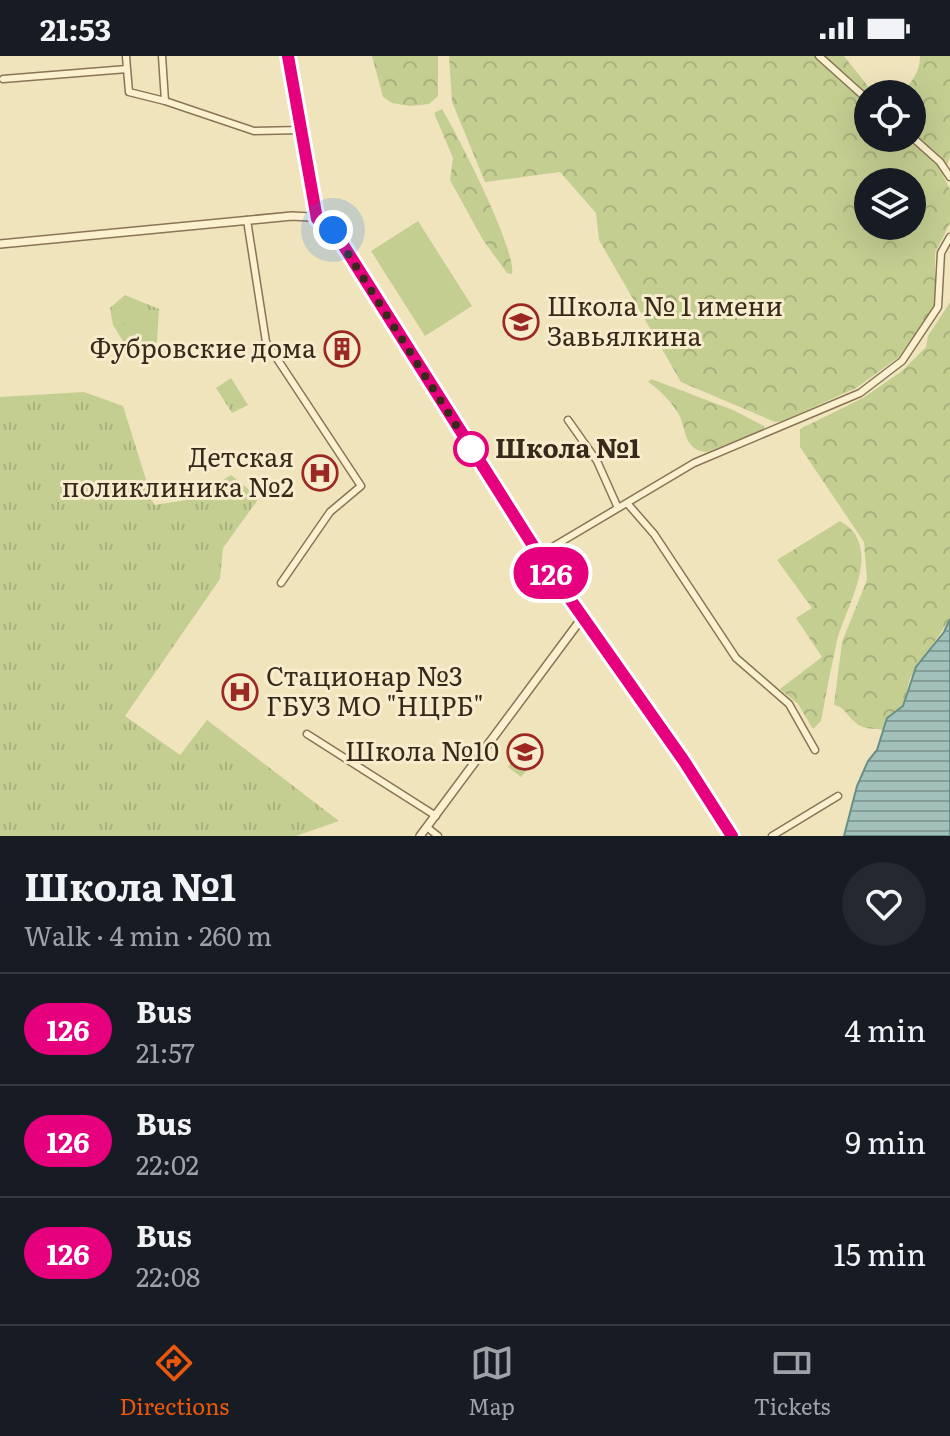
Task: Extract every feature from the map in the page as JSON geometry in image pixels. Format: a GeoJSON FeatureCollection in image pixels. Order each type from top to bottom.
{"type":"FeatureCollection","features":[{"type":"Feature","properties":{"kind":"street"},"geometry":{"type":"LineString","coordinates":[[126,56],[129,92],[254,131],[301,130]]}},
{"type":"Feature","properties":{"kind":"street"},"geometry":{"type":"LineString","coordinates":[[162,56],[165,101]]}},
{"type":"Feature","properties":{"kind":"street"},"geometry":{"type":"LineString","coordinates":[[288,56],[317,219]]}},
{"type":"Feature","properties":{"kind":"street"},"geometry":{"type":"LineString","coordinates":[[819,56],[854,87]]}},
{"type":"Feature","properties":{"kind":"street"},"geometry":{"type":"LineString","coordinates":[[3,79],[127,69]]}},
{"type":"Feature","properties":{"kind":"street"},"geometry":{"type":"LineString","coordinates":[[926,150],[950,177]]}},
{"type":"Feature","properties":{"kind":"street"},"geometry":{"type":"LineString","coordinates":[[0,244],[292,216],[317,219],[328,225],[539,555],[684,761],[732,836]]}},
{"type":"Feature","properties":{"kind":"street"},"geometry":{"type":"LineString","coordinates":[[247,220],[266,342],[361,486],[330,512],[281,583]]}},
{"type":"Feature","properties":{"kind":"street"},"geometry":{"type":"LineString","coordinates":[[539,555],[694,463],[860,393],[902,361],[938,307],[941,253],[950,237]]}},
{"type":"Feature","properties":{"kind":"street"},"geometry":{"type":"LineString","coordinates":[[568,420],[597,461],[618,508]]}},
{"type":"Feature","properties":{"kind":"street"},"geometry":{"type":"LineString","coordinates":[[627,503],[654,534],[736,658],[789,704],[815,750]]}},
{"type":"Feature","properties":{"kind":"street"},"geometry":{"type":"LineString","coordinates":[[420,836],[582,618]]}},
{"type":"Feature","properties":{"kind":"street"},"geometry":{"type":"LineString","coordinates":[[307,734],[436,816]]}},
{"type":"Feature","properties":{"kind":"street"},"geometry":{"type":"LineString","coordinates":[[772,836],[838,796]]}},
{"type":"Feature","properties":{"kind":"street"},"geometry":{"type":"LineString","coordinates":[[428,828],[438,836]]}},
{"type":"Feature","properties":{"kind":"green space"},"geometry":{"type":"Polygon","coordinates":[[[372,56],[438,56],[438,96],[429,104],[410,106],[392,103],[383,97],[372,56]]]}},
{"type":"Feature","properties":{"kind":"green space"},"geometry":{"type":"Polygon","coordinates":[[[449,56],[844,56],[863,80],[854,80],[854,152],[926,152],[926,80],[912,80],[920,56],[950,56],[950,157],[943,176],[950,189],[950,223],[935,253],[935,305],[899,357],[856,388],[783,421],[775,422],[681,382],[599,240],[596,213],[560,172],[485,182],[452,102],[449,56]]]}},
{"type":"Feature","properties":{"kind":"green space"},"geometry":{"type":"Polygon","coordinates":[[[442,109],[496,218],[511,261],[512,274],[507,273],[483,240],[450,180],[453,158],[434,113],[442,109]]]}},
{"type":"Feature","properties":{"kind":"green space"},"geometry":{"type":"Polygon","coordinates":[[[418,221],[472,306],[425,336],[371,251],[418,221]]]}},
{"type":"Feature","properties":{"kind":"green space"},"geometry":{"type":"Polygon","coordinates":[[[125,295],[159,309],[157,342],[150,350],[128,349],[113,325],[110,308],[125,295]]]}},
{"type":"Feature","properties":{"kind":"green space"},"geometry":{"type":"Polygon","coordinates":[[[950,302],[950,619],[910,678],[903,706],[887,718],[884,730],[866,728],[834,705],[842,642],[867,580],[864,542],[800,447],[800,429],[863,398],[902,371],[926,347],[928,336],[950,302]]]}},
{"type":"Feature","properties":{"kind":"green space"},"geometry":{"type":"Polygon","coordinates":[[[144,310],[153,323],[127,342],[118,329],[144,310]]]}},
{"type":"Feature","properties":{"kind":"green space"},"geometry":{"type":"Polygon","coordinates":[[[231,378],[248,405],[232,413],[216,388],[231,378]]]}},
{"type":"Feature","properties":{"kind":"green space"},"geometry":{"type":"Polygon","coordinates":[[[651,379],[733,410],[764,426],[764,429],[707,452],[699,450],[687,438],[673,406],[648,382],[651,379]]]}},
{"type":"Feature","properties":{"kind":"green space"},"geometry":{"type":"Polygon","coordinates":[[[84,392],[123,406],[154,505],[193,499],[231,475],[259,498],[223,548],[220,579],[125,716],[180,755],[207,720],[339,821],[296,836],[0,836],[0,397],[84,392]]]}},
{"type":"Feature","properties":{"kind":"green space"},"geometry":{"type":"Polygon","coordinates":[[[840,521],[853,532],[860,546],[859,578],[837,641],[821,721],[813,729],[798,704],[780,689],[822,657],[796,618],[812,608],[777,560],[840,521]]]}},
{"type":"Feature","properties":{"kind":"green space"},"geometry":{"type":"Polygon","coordinates":[[[525,745],[538,756],[521,777],[508,767],[525,745]]]}},
{"type":"Feature","properties":{"kind":"water"},"geometry":{"type":"Polygon","coordinates":[[[950,619],[950,836],[844,836],[857,786],[868,761],[877,750],[887,718],[903,706],[916,667],[944,632],[950,619]]]}},
{"type":"Feature","properties":{"kind":"bus line","name":"126"},"geometry":{"type":"LineString","coordinates":[[288,56],[317,219],[328,225],[340,240],[539,555],[706,793],[732,836]]}},
{"type":"Feature","properties":{"kind":"place","name":"Школа № 1 имени Завьялкина"},"geometry":{"type":"Point","coordinates":[521,322]}},
{"type":"Feature","properties":{"kind":"place","name":"Фубровские дома"},"geometry":{"type":"Point","coordinates":[342,349]}},
{"type":"Feature","properties":{"kind":"place","name":"Школа №1"},"geometry":{"type":"Point","coordinates":[471,449]}},
{"type":"Feature","properties":{"kind":"place","name":"Детская поликлиника №2"},"geometry":{"type":"Point","coordinates":[320,473]}},
{"type":"Feature","properties":{"kind":"place","name":"Стационар №3 ГБУЗ МО \"НЦРБ\""},"geometry":{"type":"Point","coordinates":[240,692]}},
{"type":"Feature","properties":{"kind":"place","name":"Школа №10"},"geometry":{"type":"Point","coordinates":[525,752]}},
{"type":"Feature","properties":{"kind":"route"},"geometry":{"type":"LineString","coordinates":[[333,230],[473,452],[471,449]]}}]}
